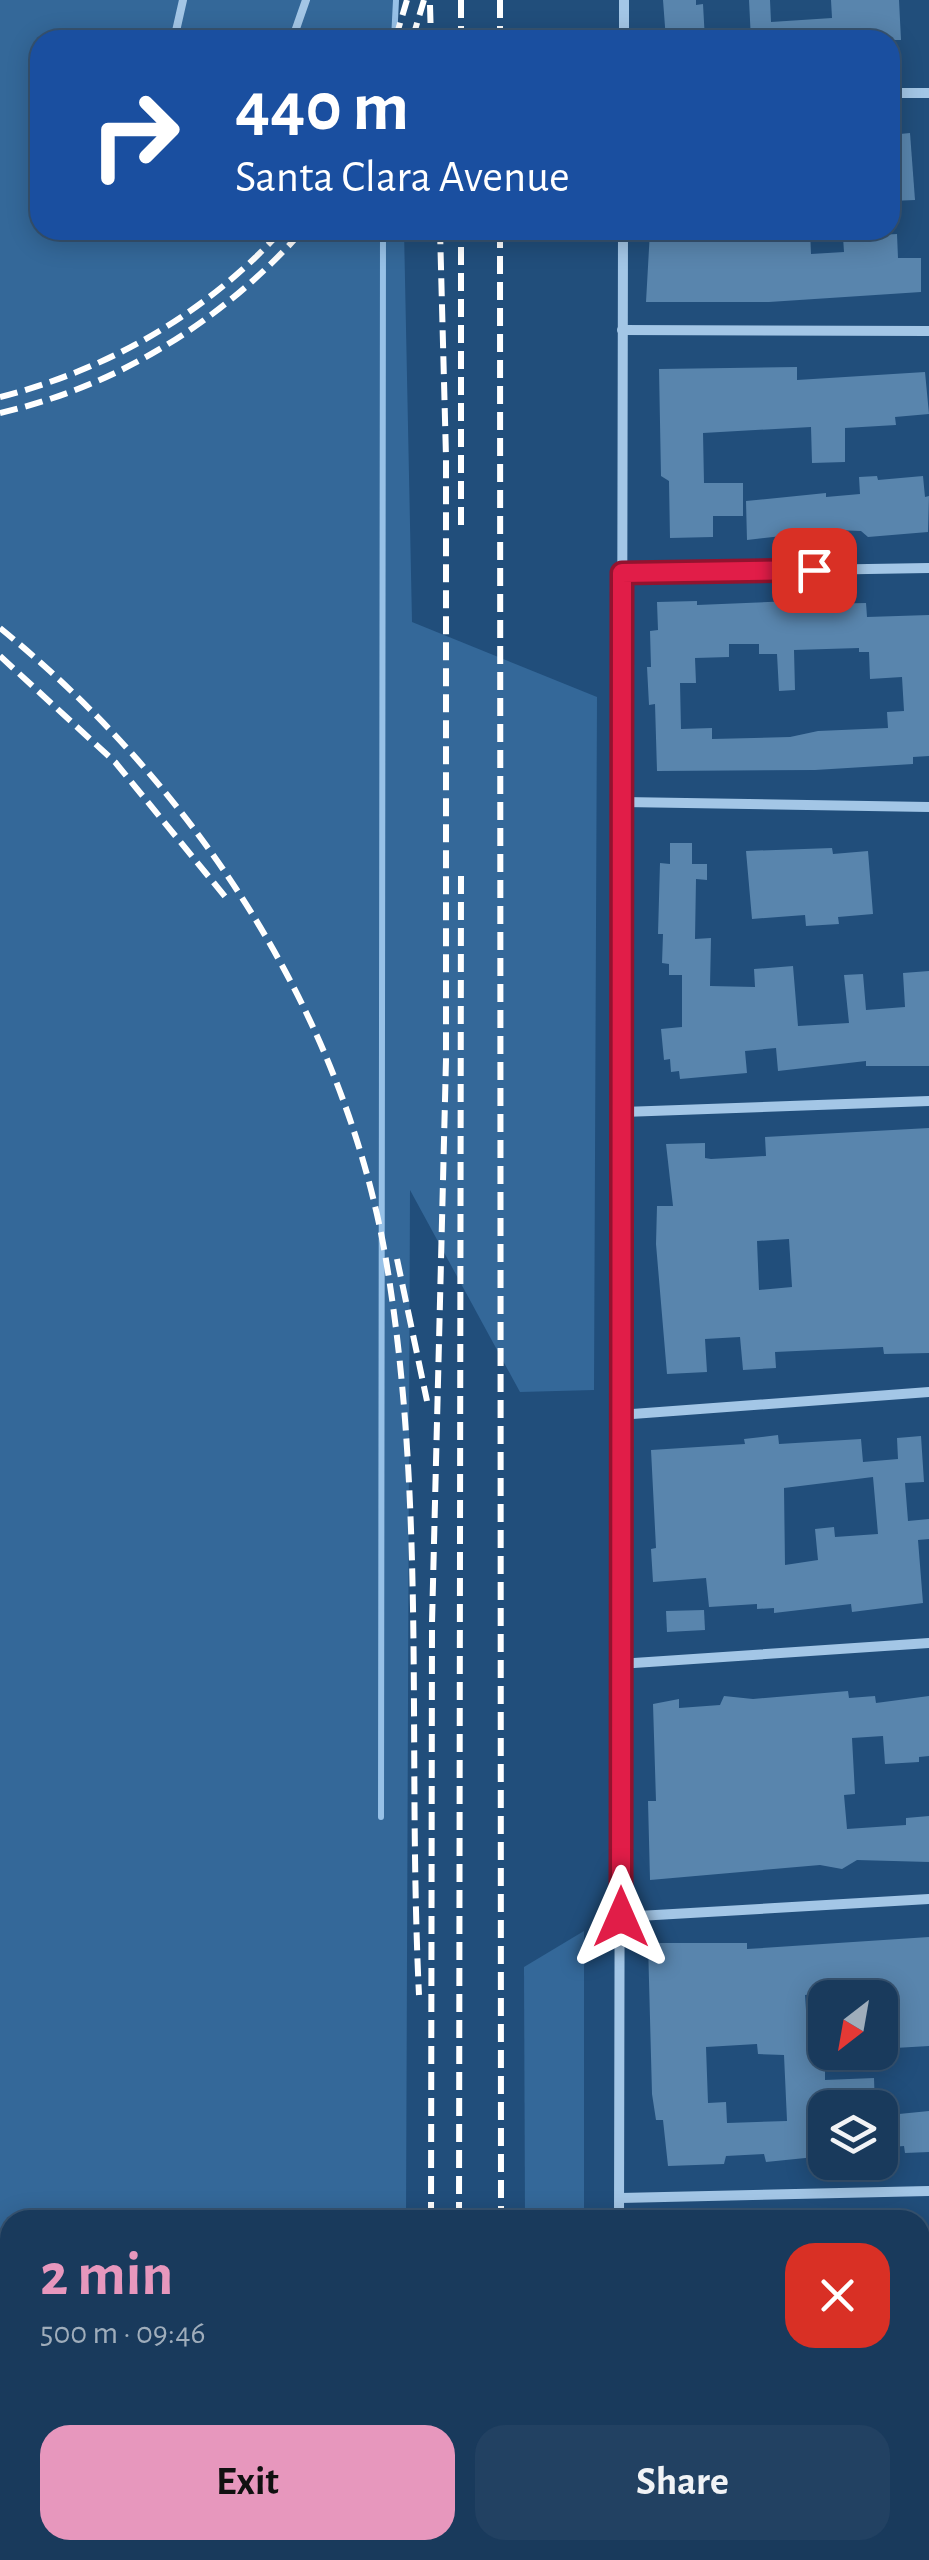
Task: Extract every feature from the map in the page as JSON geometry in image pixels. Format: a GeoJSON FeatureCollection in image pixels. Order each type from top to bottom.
{"type":"FeatureCollection","features":[{"type":"Feature","properties":{"kind":"street"},"geometry":{"type":"LineString","coordinates":[[624,0],[624,30]]}},
{"type":"Feature","properties":{"kind":"street"},"geometry":{"type":"LineString","coordinates":[[900,93],[929,93]]}},
{"type":"Feature","properties":{"kind":"street"},"geometry":{"type":"LineString","coordinates":[[619,2210],[623,240]]}},
{"type":"Feature","properties":{"kind":"street"},"geometry":{"type":"LineString","coordinates":[[622,330],[929,332]]}},
{"type":"Feature","properties":{"kind":"street"},"geometry":{"type":"LineString","coordinates":[[622,573],[929,568]]}},
{"type":"Feature","properties":{"kind":"street"},"geometry":{"type":"LineString","coordinates":[[623,802],[929,807]]}},
{"type":"Feature","properties":{"kind":"street"},"geometry":{"type":"LineString","coordinates":[[622,1112],[929,1100]]}},
{"type":"Feature","properties":{"kind":"street"},"geometry":{"type":"LineString","coordinates":[[619,1415],[929,1392]]}},
{"type":"Feature","properties":{"kind":"street"},"geometry":{"type":"LineString","coordinates":[[619,1664],[929,1643]]}},
{"type":"Feature","properties":{"kind":"street"},"geometry":{"type":"LineString","coordinates":[[621,1917],[929,1899]]}},
{"type":"Feature","properties":{"kind":"street"},"geometry":{"type":"LineString","coordinates":[[620,2198],[929,2191]]}},
{"type":"Feature","properties":{"kind":"lane"},"geometry":{"type":"LineString","coordinates":[[176,30],[183,0]]}},
{"type":"Feature","properties":{"kind":"lane"},"geometry":{"type":"LineString","coordinates":[[296,30],[306,0]]}},
{"type":"Feature","properties":{"kind":"shaded area"},"geometry":{"type":"Polygon","coordinates":[[[0,0],[397,0],[398,30],[30,30],[30,240],[404,240],[412,622],[597,697],[594,1390],[520,1392],[410,1190],[406,2210],[0,2210],[0,0]]]}},
{"type":"Feature","properties":{"kind":"shaded area"},"geometry":{"type":"Polygon","coordinates":[[[584,1931],[584,2210],[525,2210],[524,1967],[584,1931]]]}},
{"type":"Feature","properties":{"kind":"building"},"geometry":{"type":"Polygon","coordinates":[[[663,0],[696,0],[696,5],[703,4],[704,30],[665,30],[663,0]]]}},
{"type":"Feature","properties":{"kind":"building"},"geometry":{"type":"Polygon","coordinates":[[[749,0],[770,0],[771,22],[832,18],[831,0],[899,0],[901,40],[900,30],[750,30],[749,0]]]}},
{"type":"Feature","properties":{"kind":"building"},"geometry":{"type":"Polygon","coordinates":[[[910,133],[915,200],[900,201],[900,134],[910,133]]]}},
{"type":"Feature","properties":{"kind":"building"},"geometry":{"type":"Polygon","coordinates":[[[649,240],[810,240],[811,254],[844,252],[843,240],[897,240],[898,258],[921,258],[921,292],[769,302],[646,302],[649,240]]]}},
{"type":"Feature","properties":{"kind":"building"},"geometry":{"type":"Polygon","coordinates":[[[797,367],[797,380],[925,372],[929,414],[895,417],[896,425],[845,428],[845,462],[812,463],[811,427],[703,433],[704,483],[743,483],[743,516],[713,516],[713,537],[670,538],[669,481],[661,476],[659,369],[797,367]]]}},
{"type":"Feature","properties":{"kind":"building"},"geometry":{"type":"Polygon","coordinates":[[[877,476],[878,480],[923,476],[925,497],[929,496],[928,532],[868,537],[861,531],[835,530],[747,540],[746,501],[826,493],[826,497],[860,494],[859,477],[877,476]]]}},
{"type":"Feature","properties":{"kind":"building"},"geometry":{"type":"Polygon","coordinates":[[[817,600],[817,604],[866,603],[867,617],[929,615],[929,756],[913,757],[913,764],[815,770],[657,771],[655,704],[649,705],[647,667],[651,667],[650,631],[658,630],[657,602],[697,601],[697,605],[817,600]],[[729,644],[729,657],[695,658],[696,683],[680,683],[681,729],[712,728],[712,739],[790,737],[818,731],[888,728],[887,712],[904,711],[902,677],[870,679],[869,652],[859,652],[859,648],[794,650],[795,690],[779,691],[777,654],[759,654],[759,644],[729,644]]]}},
{"type":"Feature","properties":{"kind":"building"},"geometry":{"type":"Polygon","coordinates":[[[670,843],[692,843],[692,864],[707,864],[707,880],[696,879],[695,939],[711,938],[710,986],[755,987],[754,969],[793,966],[798,1026],[849,1023],[844,975],[863,974],[866,1010],[905,1007],[903,973],[929,971],[929,1066],[866,1066],[866,1061],[778,1071],[776,1048],[745,1051],[747,1073],[680,1079],[679,1071],[671,1072],[670,1059],[664,1060],[661,1029],[682,1027],[682,975],[669,975],[669,964],[662,963],[663,934],[658,934],[660,863],[670,864],[670,843]]]}},
{"type":"Feature","properties":{"kind":"building"},"geometry":{"type":"Polygon","coordinates":[[[832,848],[833,854],[868,851],[873,914],[838,917],[839,924],[806,926],[805,915],[752,919],[746,851],[832,848]]]}},
{"type":"Feature","properties":{"kind":"building"},"geometry":{"type":"Polygon","coordinates":[[[929,1128],[929,1353],[884,1354],[883,1347],[775,1352],[776,1368],[743,1370],[740,1337],[705,1339],[707,1372],[667,1374],[656,1244],[657,1206],[673,1206],[666,1144],[705,1143],[705,1158],[711,1159],[766,1156],[765,1137],[929,1128]],[[789,1239],[757,1241],[759,1290],[792,1287],[789,1239]]]}},
{"type":"Feature","properties":{"kind":"building"},"geometry":{"type":"Polygon","coordinates":[[[778,1435],[779,1444],[861,1439],[863,1462],[898,1459],[897,1438],[921,1436],[924,1482],[905,1483],[908,1521],[929,1519],[929,1539],[918,1540],[923,1603],[852,1612],[851,1604],[774,1613],[774,1608],[757,1609],[757,1604],[709,1607],[706,1578],[653,1582],[651,1549],[656,1548],[651,1450],[745,1444],[744,1439],[778,1435]],[[873,1477],[784,1488],[785,1565],[818,1560],[815,1529],[834,1527],[835,1537],[878,1534],[873,1477]]]}},
{"type":"Feature","properties":{"kind":"building"},"geometry":{"type":"Polygon","coordinates":[[[704,1610],[705,1630],[667,1632],[666,1611],[704,1610]]]}},
{"type":"Feature","properties":{"kind":"building"},"geometry":{"type":"Polygon","coordinates":[[[848,1691],[849,1698],[875,1696],[876,1703],[929,1696],[929,1756],[919,1757],[919,1762],[885,1764],[883,1736],[852,1738],[855,1794],[844,1795],[847,1829],[906,1825],[906,1818],[929,1816],[929,1862],[857,1860],[842,1869],[820,1865],[650,1880],[648,1801],[656,1801],[653,1704],[679,1699],[679,1708],[720,1705],[724,1696],[753,1699],[848,1691]]]}},
{"type":"Feature","properties":{"kind":"building"},"geometry":{"type":"Polygon","coordinates":[[[929,1937],[929,2046],[898,2048],[898,1980],[808,1980],[808,2070],[825,2070],[825,2080],[874,2078],[874,2090],[808,2090],[808,2158],[766,2162],[764,2154],[726,2156],[724,2164],[668,2166],[663,2120],[656,2120],[652,2094],[648,1943],[747,1943],[747,1949],[929,1937]],[[757,2044],[706,2047],[708,2103],[726,2102],[727,2123],[787,2121],[784,2055],[758,2054],[757,2044]]]}},
{"type":"Feature","properties":{"kind":"building"},"geometry":{"type":"Polygon","coordinates":[[[929,2111],[929,2152],[905,2153],[904,2146],[898,2146],[898,2114],[929,2111]]]}},
{"type":"Feature","properties":{"kind":"waterway"},"geometry":{"type":"LineString","coordinates":[[394,30],[396,0]]}},
{"type":"Feature","properties":{"kind":"waterway"},"geometry":{"type":"LineString","coordinates":[[381,1817],[383,240]]}},
{"type":"Feature","properties":{"kind":"railway"},"geometry":{"type":"LineString","coordinates":[[398,30],[407,0]]}},
{"type":"Feature","properties":{"kind":"railway"},"geometry":{"type":"LineString","coordinates":[[415,30],[424,0]]}},
{"type":"Feature","properties":{"kind":"railway"},"geometry":{"type":"LineString","coordinates":[[461,0],[461,30]]}},
{"type":"Feature","properties":{"kind":"railway"},"geometry":{"type":"LineString","coordinates":[[500,0],[500,30]]}},
{"type":"Feature","properties":{"kind":"railway"},"geometry":{"type":"LineString","coordinates":[[430,5],[431,30]]}},
{"type":"Feature","properties":{"kind":"railway"},"geometry":{"type":"LineString","coordinates":[[0,397],[79,371],[153,334],[221,288],[272,240]]}},
{"type":"Feature","properties":{"kind":"railway"},"geometry":{"type":"LineString","coordinates":[[0,413],[86,386],[166,346],[238,293],[294,240]]}},
{"type":"Feature","properties":{"kind":"railway"},"geometry":{"type":"LineString","coordinates":[[431,2210],[432,1623],[446,1060],[446,457],[440,240]]}},
{"type":"Feature","properties":{"kind":"railway"},"geometry":{"type":"LineString","coordinates":[[461,240],[461,525]]}},
{"type":"Feature","properties":{"kind":"railway"},"geometry":{"type":"LineString","coordinates":[[500,240],[501,2210]]}},
{"type":"Feature","properties":{"kind":"railway"},"geometry":{"type":"LineString","coordinates":[[0,628],[70,690],[135,757],[195,830],[248,907],[294,989],[333,1074],[364,1163],[385,1254],[406,1438],[419,1995]]}},
{"type":"Feature","properties":{"kind":"railway"},"geometry":{"type":"LineString","coordinates":[[0,656],[115,762],[227,899]]}},
{"type":"Feature","properties":{"kind":"railway"},"geometry":{"type":"LineString","coordinates":[[459,2210],[461,875]]}},
{"type":"Feature","properties":{"kind":"railway"},"geometry":{"type":"LineString","coordinates":[[397,1259],[427,1401]]}},
{"type":"Feature","properties":{"kind":"route"},"geometry":{"type":"LineString","coordinates":[[621,1917],[622,573],[814,570]]}}]}
